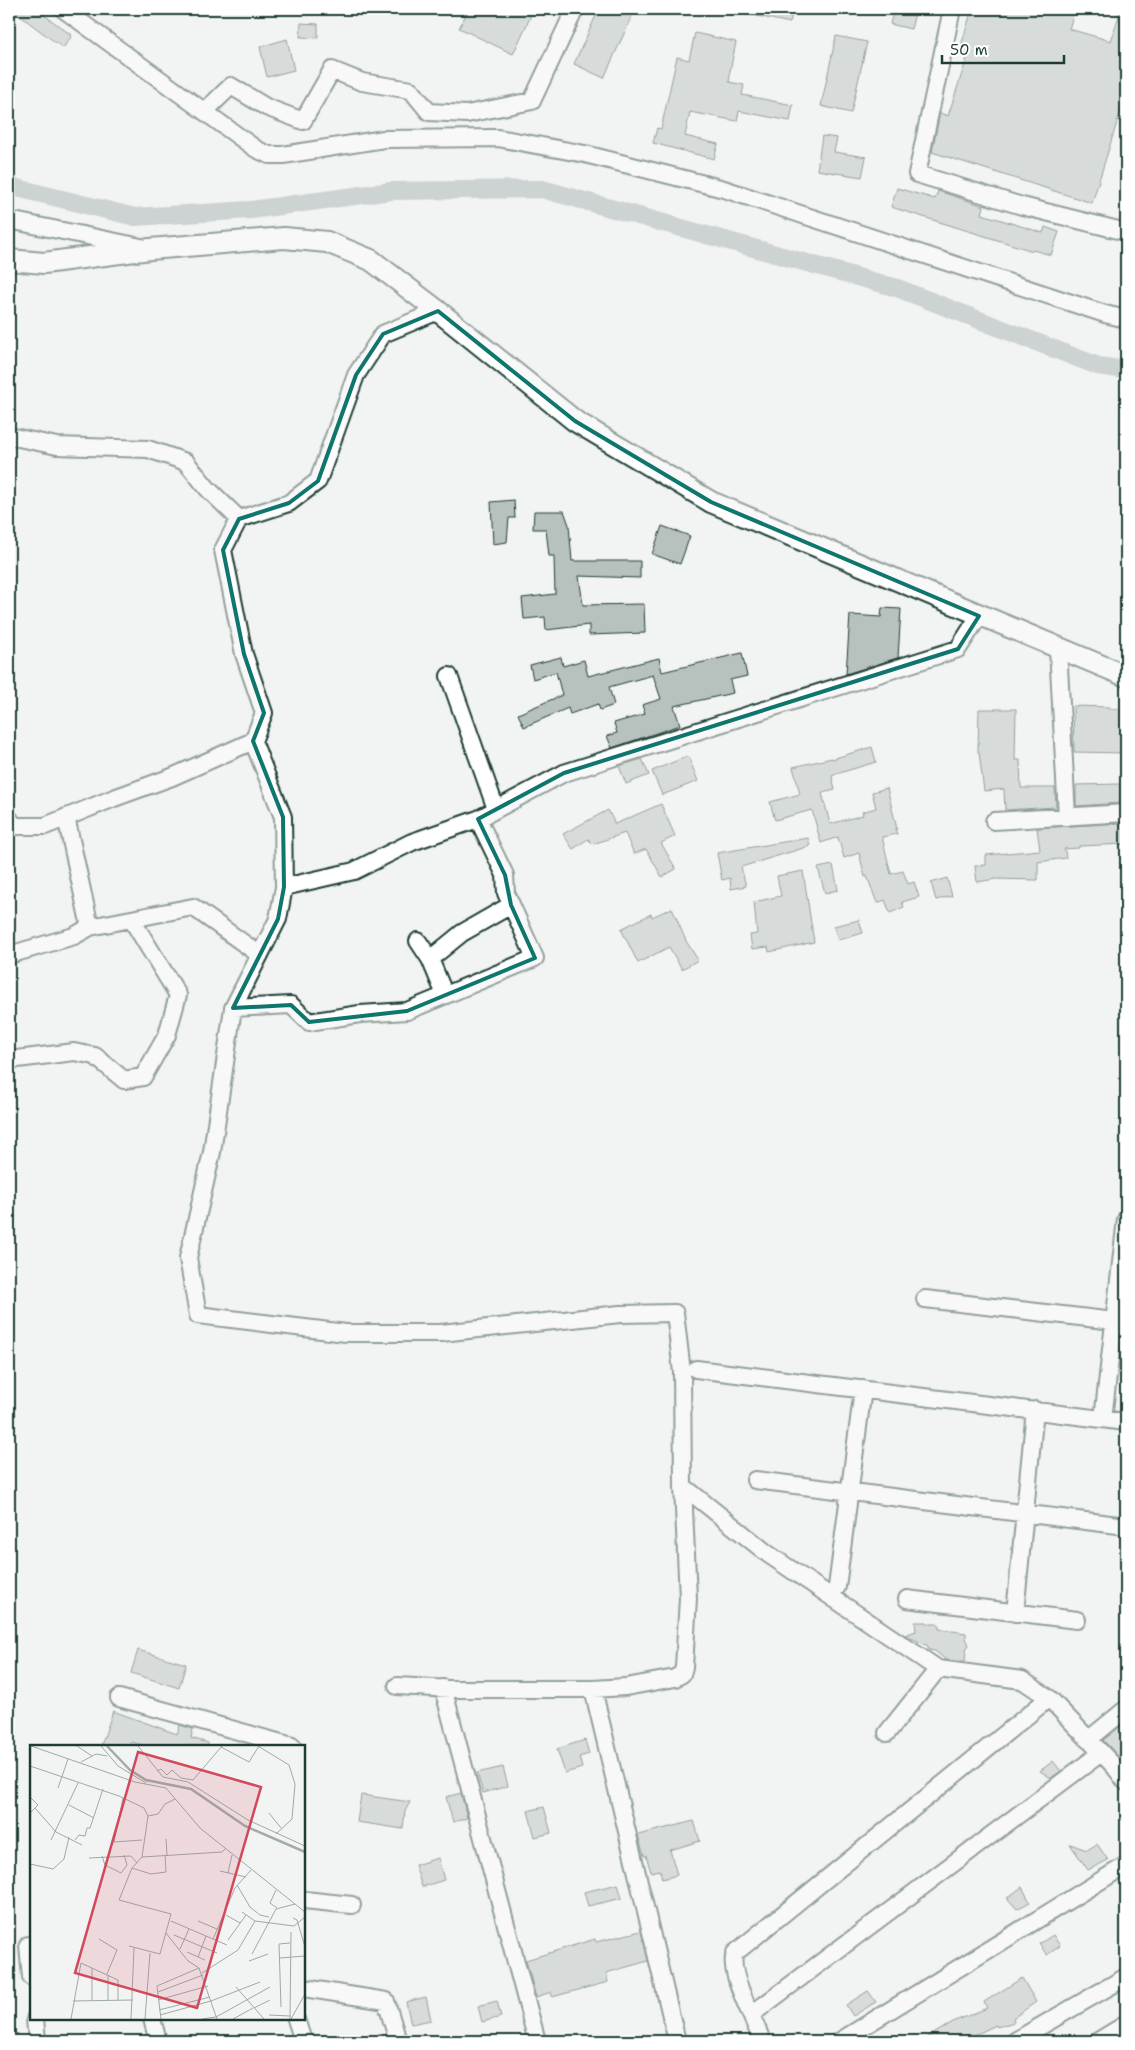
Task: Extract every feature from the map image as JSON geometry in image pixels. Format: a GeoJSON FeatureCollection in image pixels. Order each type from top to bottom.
{"type":"FeatureCollection","features":[{"type":"Feature","properties":{"kind":"main road"},"geometry":{"type":"LineString","coordinates":[[9,260],[44,263],[150,249],[284,238],[326,242],[371,260],[438,310],[576,421],[711,502],[1126,676]]}},
{"type":"Feature","properties":{"kind":"street"},"geometry":{"type":"LineString","coordinates":[[63,9],[256,148],[269,155],[283,155],[384,139],[498,138],[585,154],[724,189],[1096,311],[1126,319]]}},
{"type":"Feature","properties":{"kind":"street"},"geometry":{"type":"LineString","coordinates":[[205,111],[231,86],[266,107],[303,121],[332,70],[362,82],[411,90],[429,112],[467,114],[532,101],[575,9]]}},
{"type":"Feature","properties":{"kind":"street"},"geometry":{"type":"LineString","coordinates":[[952,9],[917,174],[1022,206],[1126,232]]}},
{"type":"Feature","properties":{"kind":"street"},"geometry":{"type":"LineString","coordinates":[[9,220],[150,249]]}},
{"type":"Feature","properties":{"kind":"street"},"geometry":{"type":"LineString","coordinates":[[397,1686],[593,1689],[675,1678],[682,1674],[684,1667],[688,1598],[683,1486],[682,1372],[675,1312],[620,1314],[441,1333],[346,1334],[198,1315],[188,1258],[212,1152],[233,1008],[278,919],[284,887],[284,817],[253,741],[264,713],[244,654],[223,550],[239,519],[288,503],[318,481],[356,375],[383,334],[438,310]]}},
{"type":"Feature","properties":{"kind":"street"},"geometry":{"type":"LineString","coordinates":[[9,436],[58,446],[148,449],[186,462],[208,489],[239,519]]}},
{"type":"Feature","properties":{"kind":"street"},"geometry":{"type":"LineString","coordinates":[[284,887],[354,871],[412,842],[478,819],[564,773],[958,649],[980,616]]}},
{"type":"Feature","properties":{"kind":"street"},"geometry":{"type":"LineString","coordinates":[[1058,648],[1067,817]]}},
{"type":"Feature","properties":{"kind":"street"},"geometry":{"type":"LineString","coordinates":[[449,676],[496,809]]}},
{"type":"Feature","properties":{"kind":"street"},"geometry":{"type":"LineString","coordinates":[[9,818],[14,826],[45,826],[172,777],[253,741]]}},
{"type":"Feature","properties":{"kind":"street"},"geometry":{"type":"LineString","coordinates":[[994,822],[1126,813]]}},
{"type":"Feature","properties":{"kind":"street"},"geometry":{"type":"LineString","coordinates":[[66,817],[90,927]]}},
{"type":"Feature","properties":{"kind":"street"},"geometry":{"type":"LineString","coordinates":[[233,1008],[291,1005],[309,1022],[360,1014],[407,1011],[535,958],[506,894],[505,875],[478,819]]}},
{"type":"Feature","properties":{"kind":"street"},"geometry":{"type":"LineString","coordinates":[[430,959],[462,933],[511,905]]}},
{"type":"Feature","properties":{"kind":"street"},"geometry":{"type":"LineString","coordinates":[[9,955],[74,936],[90,927],[132,920],[193,906],[260,955]]}},
{"type":"Feature","properties":{"kind":"street"},"geometry":{"type":"LineString","coordinates":[[9,1060],[74,1052],[96,1056],[124,1080],[143,1077],[167,1036],[178,995],[132,920]]}},
{"type":"Feature","properties":{"kind":"street"},"geometry":{"type":"LineString","coordinates":[[418,941],[430,959],[445,995]]}},
{"type":"Feature","properties":{"kind":"street"},"geometry":{"type":"LineString","coordinates":[[1103,1419],[1126,1219]]}},
{"type":"Feature","properties":{"kind":"street"},"geometry":{"type":"LineString","coordinates":[[925,1299],[1114,1321]]}},
{"type":"Feature","properties":{"kind":"street"},"geometry":{"type":"LineString","coordinates":[[696,1369],[1126,1422]]}},
{"type":"Feature","properties":{"kind":"street"},"geometry":{"type":"LineString","coordinates":[[837,1587],[863,1389]]}},
{"type":"Feature","properties":{"kind":"street"},"geometry":{"type":"LineString","coordinates":[[1014,1613],[1035,1410]]}},
{"type":"Feature","properties":{"kind":"street"},"geometry":{"type":"LineString","coordinates":[[755,1480],[1126,1526]]}},
{"type":"Feature","properties":{"kind":"street"},"geometry":{"type":"LineString","coordinates":[[683,1486],[768,1554],[938,1669],[1022,1680],[1049,1698],[1126,1782]]}},
{"type":"Feature","properties":{"kind":"street"},"geometry":{"type":"LineString","coordinates":[[907,1599],[1078,1620]]}},
{"type":"Feature","properties":{"kind":"street"},"geometry":{"type":"LineString","coordinates":[[887,1733],[938,1669]]}},
{"type":"Feature","properties":{"kind":"street"},"geometry":{"type":"LineString","coordinates":[[443,1688],[537,2041]]}},
{"type":"Feature","properties":{"kind":"street"},"geometry":{"type":"LineString","coordinates":[[593,1689],[677,2041]]}},
{"type":"Feature","properties":{"kind":"street"},"geometry":{"type":"LineString","coordinates":[[119,1698],[288,1745]]}},
{"type":"Feature","properties":{"kind":"street"},"geometry":{"type":"LineString","coordinates":[[762,2041],[735,1977],[732,1960],[735,1954],[1049,1698]]}},
{"type":"Feature","properties":{"kind":"street"},"geometry":{"type":"LineString","coordinates":[[1088,1740],[1126,1709]]}},
{"type":"Feature","properties":{"kind":"street"},"geometry":{"type":"LineString","coordinates":[[752,2014],[1101,1753]]}},
{"type":"Feature","properties":{"kind":"street"},"geometry":{"type":"LineString","coordinates":[[840,2041],[1126,1865]]}},
{"type":"Feature","properties":{"kind":"street"},"geometry":{"type":"LineString","coordinates":[[305,1900],[352,1904]]}},
{"type":"Feature","properties":{"kind":"street"},"geometry":{"type":"LineString","coordinates":[[30,1946],[28,1945],[30,1966]]}},
{"type":"Feature","properties":{"kind":"street"},"geometry":{"type":"LineString","coordinates":[[1015,2041],[1126,1977]]}},
{"type":"Feature","properties":{"kind":"street"},"geometry":{"type":"LineString","coordinates":[[305,1988],[386,2001],[398,2041]]}},
{"type":"Feature","properties":{"kind":"street"},"geometry":{"type":"LineString","coordinates":[[35,2020],[37,2041]]}},
{"type":"Feature","properties":{"kind":"street"},"geometry":{"type":"LineString","coordinates":[[152,2020],[158,2041]]}},
{"type":"Feature","properties":{"kind":"street"},"geometry":{"type":"LineString","coordinates":[[296,2020],[303,2041]]}},
{"type":"Feature","properties":{"kind":"street"},"geometry":{"type":"LineString","coordinates":[[1098,2041],[1126,2024]]}},
{"type":"Feature","properties":{"kind":"highlighted area"},"geometry":{"type":"Polygon","coordinates":[[[438,311],[575,421],[711,502],[979,616],[958,649],[564,773],[478,819],[505,875],[511,905],[535,958],[407,1011],[309,1022],[291,1005],[233,1008],[278,919],[284,887],[283,817],[253,741],[264,713],[244,654],[223,550],[239,519],[289,503],[318,481],[356,375],[383,334],[438,311]]]}},
{"type":"Feature","properties":{"kind":"building"},"geometry":{"type":"Polygon","coordinates":[[[11,9],[36,9],[70,34],[71,37],[63,48],[11,9]]]}},
{"type":"Feature","properties":{"kind":"building"},"geometry":{"type":"Polygon","coordinates":[[[469,9],[534,9],[513,54],[459,28],[469,9]]]}},
{"type":"Feature","properties":{"kind":"building"},"geometry":{"type":"Polygon","coordinates":[[[599,9],[635,9],[604,78],[574,64],[599,9]]]}},
{"type":"Feature","properties":{"kind":"building"},"geometry":{"type":"Polygon","coordinates":[[[749,9],[793,9],[790,23],[748,14],[749,9]]]}},
{"type":"Feature","properties":{"kind":"building"},"geometry":{"type":"Polygon","coordinates":[[[894,9],[916,9],[911,29],[890,24],[894,9]]]}},
{"type":"Feature","properties":{"kind":"building"},"geometry":{"type":"Polygon","coordinates":[[[972,9],[1075,9],[1069,29],[1111,41],[1121,9],[1126,9],[1126,93],[1092,203],[932,152],[940,113],[948,116],[968,55],[959,53],[972,9]]]}},
{"type":"Feature","properties":{"kind":"building"},"geometry":{"type":"Polygon","coordinates":[[[301,23],[318,24],[318,38],[300,37],[301,23]]]}},
{"type":"Feature","properties":{"kind":"building"},"geometry":{"type":"Polygon","coordinates":[[[695,33],[736,42],[729,82],[744,85],[742,95],[793,105],[790,121],[739,111],[737,121],[690,112],[685,136],[718,144],[714,159],[653,143],[657,128],[661,129],[677,57],[689,60],[695,33]]]}},
{"type":"Feature","properties":{"kind":"building"},"geometry":{"type":"Polygon","coordinates":[[[836,36],[867,42],[851,113],[821,106],[836,36]]]}},
{"type":"Feature","properties":{"kind":"building"},"geometry":{"type":"Polygon","coordinates":[[[287,39],[294,70],[267,77],[260,47],[287,39]]]}},
{"type":"Feature","properties":{"kind":"building"},"geometry":{"type":"Polygon","coordinates":[[[822,136],[837,138],[834,152],[866,157],[862,177],[817,170],[822,136]]]}},
{"type":"Feature","properties":{"kind":"building"},"geometry":{"type":"Polygon","coordinates":[[[897,188],[935,199],[938,191],[984,206],[982,214],[1043,233],[1045,227],[1059,232],[1051,255],[891,207],[897,188]]]}},
{"type":"Feature","properties":{"kind":"building"},"geometry":{"type":"Polygon","coordinates":[[[514,500],[515,518],[509,518],[507,542],[493,544],[491,502],[514,500]]]}},
{"type":"Feature","properties":{"kind":"building"},"geometry":{"type":"Polygon","coordinates":[[[534,511],[564,511],[569,525],[572,561],[640,561],[640,578],[579,576],[583,605],[644,604],[645,633],[589,635],[589,625],[546,630],[545,617],[524,619],[522,598],[555,594],[554,556],[549,556],[546,529],[533,529],[534,511]]]}},
{"type":"Feature","properties":{"kind":"building"},"geometry":{"type":"Polygon","coordinates":[[[662,526],[690,536],[680,564],[652,554],[662,526]]]}},
{"type":"Feature","properties":{"kind":"building"},"geometry":{"type":"Polygon","coordinates":[[[882,608],[901,609],[898,658],[846,674],[850,615],[881,617],[882,608]]]}},
{"type":"Feature","properties":{"kind":"building"},"geometry":{"type":"Polygon","coordinates":[[[742,653],[747,676],[730,680],[733,693],[674,706],[680,725],[612,748],[607,736],[617,733],[614,723],[645,714],[642,705],[661,699],[653,675],[609,687],[614,705],[600,710],[598,704],[570,714],[568,708],[524,727],[518,714],[562,695],[556,672],[533,679],[530,665],[561,657],[563,666],[584,660],[588,676],[659,658],[662,672],[742,653]]]}},
{"type":"Feature","properties":{"kind":"building"},"geometry":{"type":"Polygon","coordinates":[[[1073,706],[1110,707],[1110,709],[1126,708],[1126,753],[1074,752],[1073,706]]]}},
{"type":"Feature","properties":{"kind":"building"},"geometry":{"type":"Polygon","coordinates":[[[979,709],[1016,709],[1015,760],[1020,760],[1021,788],[1055,788],[1056,807],[1005,810],[1004,789],[984,791],[978,752],[979,709]]]}},
{"type":"Feature","properties":{"kind":"building"},"geometry":{"type":"Polygon","coordinates":[[[872,747],[876,762],[832,776],[835,790],[822,793],[830,824],[863,815],[862,812],[876,808],[872,792],[887,788],[897,829],[895,829],[897,834],[882,837],[891,874],[903,871],[908,884],[914,882],[919,897],[902,902],[904,907],[890,913],[885,900],[877,903],[867,876],[865,877],[859,853],[844,858],[838,837],[821,843],[812,810],[775,820],[770,802],[800,794],[793,767],[832,759],[872,747]]]}},
{"type":"Feature","properties":{"kind":"building"},"geometry":{"type":"Polygon","coordinates":[[[688,756],[698,781],[662,795],[652,771],[688,756]]]}},
{"type":"Feature","properties":{"kind":"building"},"geometry":{"type":"Polygon","coordinates":[[[642,759],[649,775],[626,784],[619,766],[642,759]]]}},
{"type":"Feature","properties":{"kind":"building"},"geometry":{"type":"Polygon","coordinates":[[[1120,784],[1120,803],[1076,806],[1076,785],[1120,784]]]}},
{"type":"Feature","properties":{"kind":"building"},"geometry":{"type":"Polygon","coordinates":[[[661,804],[675,836],[661,843],[676,869],[662,877],[646,849],[634,854],[625,833],[593,844],[588,839],[573,849],[563,834],[608,810],[615,824],[661,804]]]}},
{"type":"Feature","properties":{"kind":"building"},"geometry":{"type":"Polygon","coordinates":[[[1125,823],[1126,844],[1079,846],[1079,848],[1064,849],[1066,858],[1038,862],[1038,880],[996,879],[977,882],[975,866],[986,865],[986,855],[1040,850],[1037,828],[1125,823]]]}},
{"type":"Feature","properties":{"kind":"building"},"geometry":{"type":"Polygon","coordinates":[[[808,838],[810,846],[741,867],[746,886],[731,889],[730,878],[722,880],[717,853],[808,838]]]}},
{"type":"Feature","properties":{"kind":"building"},"geometry":{"type":"Polygon","coordinates":[[[833,865],[838,890],[825,893],[818,868],[833,865]]]}},
{"type":"Feature","properties":{"kind":"building"},"geometry":{"type":"Polygon","coordinates":[[[803,871],[814,942],[769,952],[768,947],[752,949],[750,935],[757,934],[754,902],[781,896],[777,876],[803,871]]]}},
{"type":"Feature","properties":{"kind":"building"},"geometry":{"type":"Polygon","coordinates":[[[947,878],[952,896],[936,900],[931,883],[947,878]]]}},
{"type":"Feature","properties":{"kind":"building"},"geometry":{"type":"Polygon","coordinates":[[[672,908],[686,941],[698,960],[682,969],[669,947],[638,963],[621,929],[651,914],[652,917],[672,908]]]}},
{"type":"Feature","properties":{"kind":"building"},"geometry":{"type":"Polygon","coordinates":[[[859,920],[863,933],[838,940],[834,926],[859,920]]]}},
{"type":"Feature","properties":{"kind":"building"},"geometry":{"type":"Polygon","coordinates":[[[915,1622],[939,1624],[939,1629],[966,1633],[969,1645],[966,1649],[965,1662],[946,1660],[935,1651],[929,1650],[928,1646],[905,1635],[916,1631],[915,1622]]]}},
{"type":"Feature","properties":{"kind":"building"},"geometry":{"type":"Polygon","coordinates":[[[138,1650],[186,1664],[179,1688],[131,1673],[138,1650]]]}},
{"type":"Feature","properties":{"kind":"building"},"geometry":{"type":"Polygon","coordinates":[[[113,1711],[177,1734],[180,1725],[193,1729],[191,1738],[208,1743],[208,1745],[142,1745],[131,1742],[130,1745],[101,1745],[113,1711]]]}},
{"type":"Feature","properties":{"kind":"building"},"geometry":{"type":"Polygon","coordinates":[[[1126,1722],[1126,1758],[1123,1761],[1103,1740],[1126,1722]]]}},
{"type":"Feature","properties":{"kind":"building"},"geometry":{"type":"Polygon","coordinates":[[[585,1740],[589,1754],[579,1757],[582,1768],[565,1773],[557,1749],[585,1740]]]}},
{"type":"Feature","properties":{"kind":"building"},"geometry":{"type":"Polygon","coordinates":[[[1053,1761],[1061,1771],[1051,1778],[1040,1771],[1053,1761]]]}},
{"type":"Feature","properties":{"kind":"building"},"geometry":{"type":"Polygon","coordinates":[[[503,1767],[508,1786],[483,1793],[477,1773],[503,1767]]]}},
{"type":"Feature","properties":{"kind":"building"},"geometry":{"type":"Polygon","coordinates":[[[461,1793],[467,1818],[453,1822],[446,1797],[461,1793]]]}},
{"type":"Feature","properties":{"kind":"building"},"geometry":{"type":"Polygon","coordinates":[[[361,1795],[410,1802],[405,1811],[403,1829],[357,1822],[361,1795]]]}},
{"type":"Feature","properties":{"kind":"building"},"geometry":{"type":"Polygon","coordinates":[[[544,1807],[551,1833],[535,1837],[528,1811],[544,1807]]]}},
{"type":"Feature","properties":{"kind":"building"},"geometry":{"type":"Polygon","coordinates":[[[694,1821],[700,1841],[670,1850],[677,1875],[662,1879],[660,1870],[651,1872],[638,1835],[694,1821]]]}},
{"type":"Feature","properties":{"kind":"building"},"geometry":{"type":"Polygon","coordinates":[[[1070,1844],[1087,1850],[1097,1844],[1108,1860],[1088,1870],[1070,1844]]]}},
{"type":"Feature","properties":{"kind":"building"},"geometry":{"type":"Polygon","coordinates":[[[438,1858],[444,1880],[422,1887],[415,1865],[438,1858]]]}},
{"type":"Feature","properties":{"kind":"building"},"geometry":{"type":"Polygon","coordinates":[[[618,1884],[622,1898],[588,1906],[584,1892],[618,1884]]]}},
{"type":"Feature","properties":{"kind":"building"},"geometry":{"type":"Polygon","coordinates":[[[1022,1887],[1030,1902],[1017,1909],[1007,1898],[1022,1887]]]}},
{"type":"Feature","properties":{"kind":"building"},"geometry":{"type":"Polygon","coordinates":[[[641,1931],[648,1961],[606,1973],[608,1982],[552,1997],[551,1992],[536,1997],[526,1960],[595,1939],[596,1942],[641,1931]]]}},
{"type":"Feature","properties":{"kind":"building"},"geometry":{"type":"Polygon","coordinates":[[[1053,1935],[1060,1946],[1047,1955],[1039,1944],[1053,1935]]]}},
{"type":"Feature","properties":{"kind":"building"},"geometry":{"type":"Polygon","coordinates":[[[1022,1978],[1036,2002],[1013,2018],[1014,2022],[997,2027],[996,2025],[962,2041],[922,2041],[953,2022],[987,2008],[984,2002],[1022,1978]]]}},
{"type":"Feature","properties":{"kind":"building"},"geometry":{"type":"Polygon","coordinates":[[[868,1991],[876,2002],[853,2016],[846,2005],[868,1991]]]}},
{"type":"Feature","properties":{"kind":"building"},"geometry":{"type":"Polygon","coordinates":[[[426,1997],[431,2020],[411,2024],[406,2002],[426,1997]]]}},
{"type":"Feature","properties":{"kind":"building"},"geometry":{"type":"Polygon","coordinates":[[[497,2001],[501,2017],[482,2022],[478,2006],[497,2001]]]}},
{"type":"Feature","properties":{"kind":"waterway"},"geometry":{"type":"LineString","coordinates":[[9,186],[135,217],[251,210],[391,191],[542,189],[897,288],[1098,366],[1126,370]]}}]}
